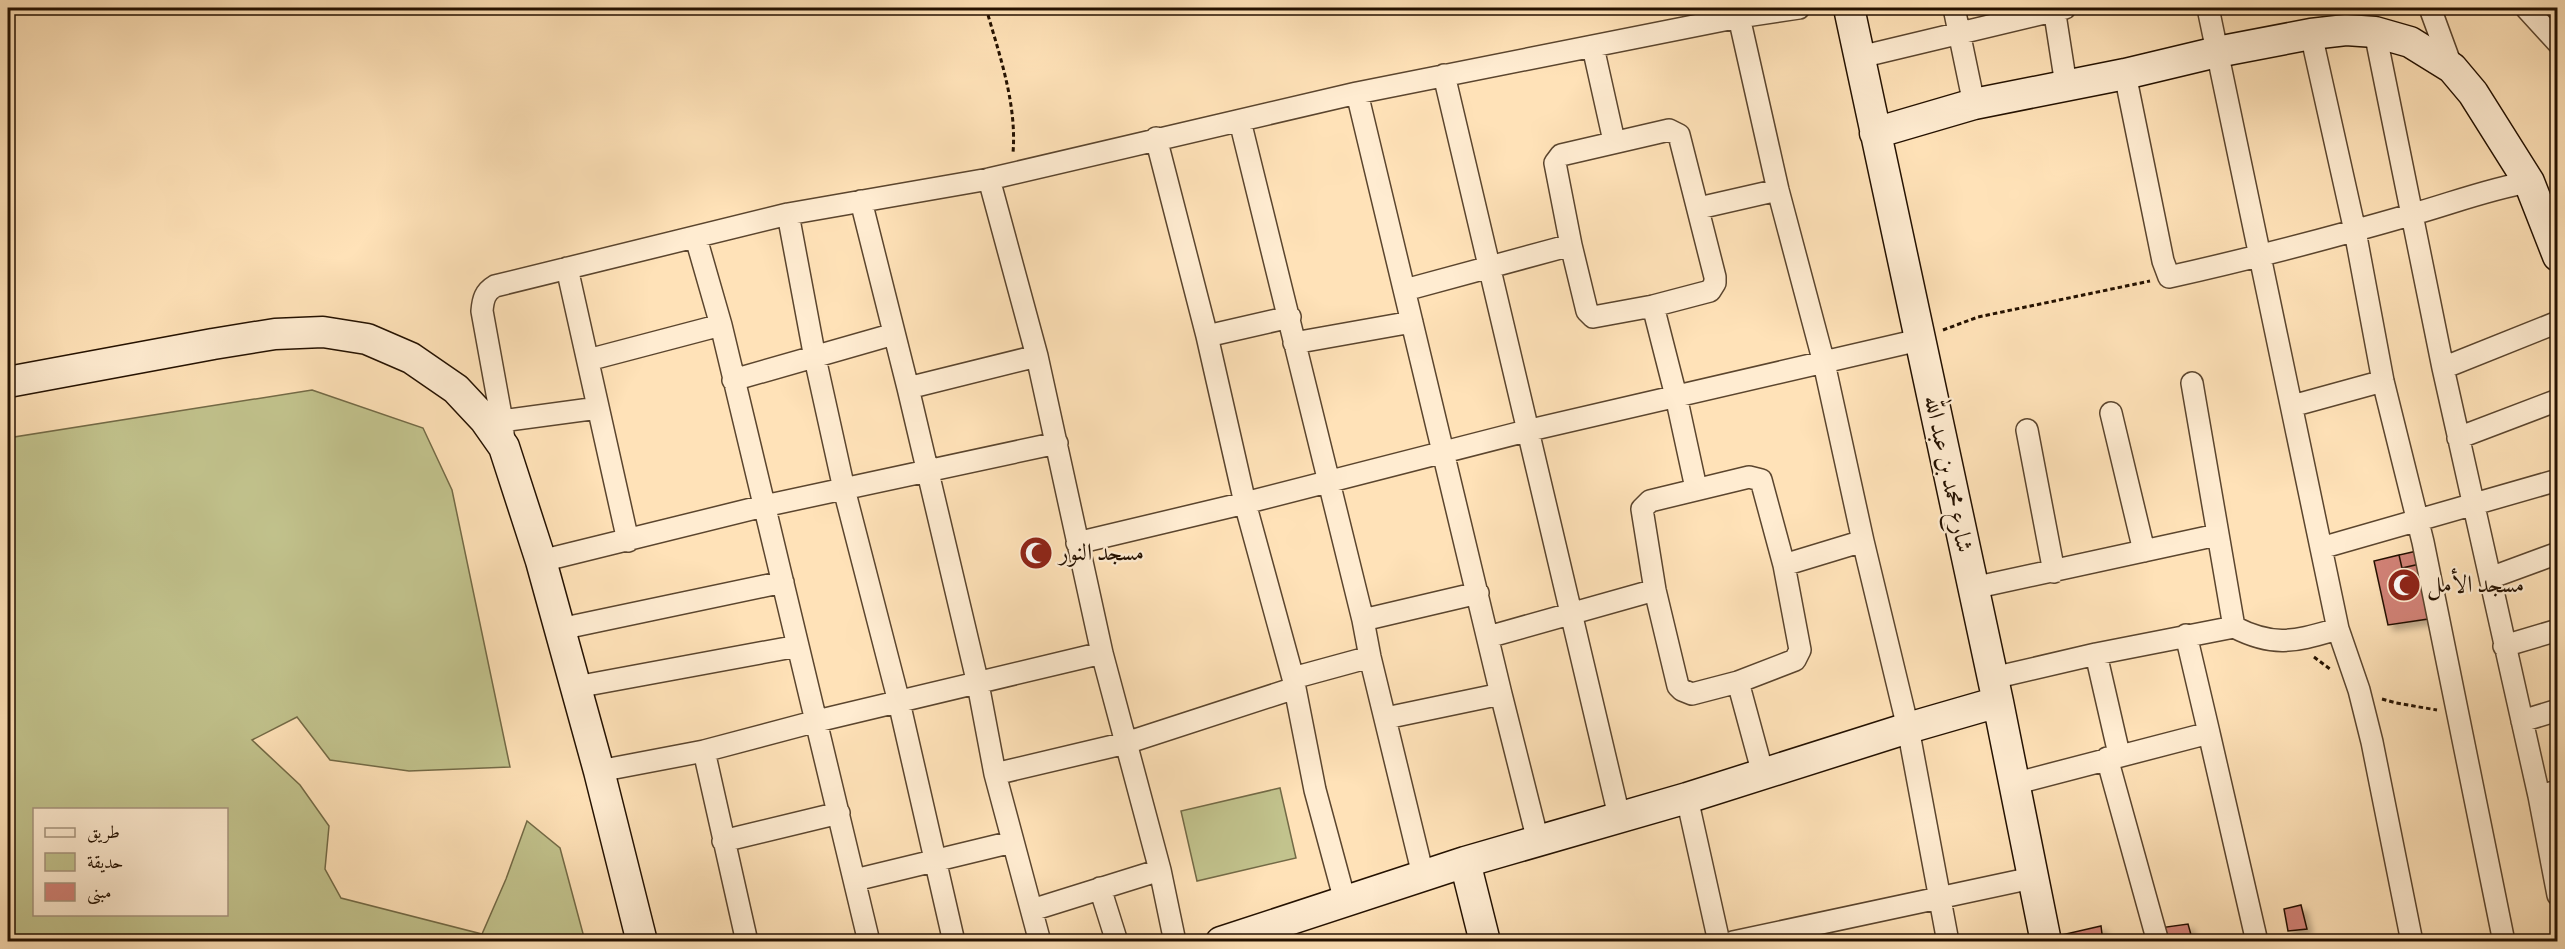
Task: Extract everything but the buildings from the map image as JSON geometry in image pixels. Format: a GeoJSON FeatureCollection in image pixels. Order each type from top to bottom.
{"type":"FeatureCollection","features":[{"type":"Feature","properties":{"kind":"street"},"geometry":{"type":"LineString","coordinates":[[642,942],[599,771],[503,434],[482,311],[483,299],[488,290],[495,286],[788,214],[989,179],[1156,138],[1357,93],[1739,17],[1799,8]]}},
{"type":"Feature","properties":{"kind":"street","name":"شارع محمد بن عبد الله"},"geometry":{"type":"LineString","coordinates":[[1849,8],[1996,690],[2046,942]]}},
{"type":"Feature","properties":{"kind":"street"},"geometry":{"type":"LineString","coordinates":[[1954,8],[1974,104]]}},
{"type":"Feature","properties":{"kind":"street"},"geometry":{"type":"LineString","coordinates":[[1860,57],[2058,8],[2066,85]]}},
{"type":"Feature","properties":{"kind":"street"},"geometry":{"type":"LineString","coordinates":[[2208,8],[2337,629],[2359,690],[2369,731],[2412,942]]}},
{"type":"Feature","properties":{"kind":"street"},"geometry":{"type":"LineString","coordinates":[[2430,8],[2452,68]]}},
{"type":"Feature","properties":{"kind":"street"},"geometry":{"type":"LineString","coordinates":[[2526,8],[2558,43]]}},
{"type":"Feature","properties":{"kind":"street"},"geometry":{"type":"LineString","coordinates":[[1739,17],[1778,190],[1824,363],[1863,541],[1908,728],[1948,942]]}},
{"type":"Feature","properties":{"kind":"street"},"geometry":{"type":"LineString","coordinates":[[1875,133],[1974,104],[2125,74],[2217,52],[2311,34],[2346,30],[2375,32],[2409,42],[2452,68],[2474,93],[2529,182],[2558,256]]}},
{"type":"Feature","properties":{"kind":"street"},"geometry":{"type":"LineString","coordinates":[[2375,32],[2443,368],[2504,646],[2522,721],[2548,794],[2558,895]]}},
{"type":"Feature","properties":{"kind":"street"},"geometry":{"type":"LineString","coordinates":[[2311,34],[2355,231],[2383,381],[2418,520],[2504,942]]}},
{"type":"Feature","properties":{"kind":"street"},"geometry":{"type":"LineString","coordinates":[[1593,46],[1614,141]]}},
{"type":"Feature","properties":{"kind":"street"},"geometry":{"type":"LineString","coordinates":[[2125,74],[2163,261],[2169,277],[2355,231],[2478,193],[2529,182]]}},
{"type":"Feature","properties":{"kind":"street"},"geometry":{"type":"LineString","coordinates":[[1444,75],[1526,431],[1619,816]]}},
{"type":"Feature","properties":{"kind":"street"},"geometry":{"type":"LineString","coordinates":[[1357,93],[1538,841]]}},
{"type":"Feature","properties":{"kind":"street"},"geometry":{"type":"LineString","coordinates":[[1240,121],[1290,317],[1294,343],[1424,875]]}},
{"type":"Feature","properties":{"kind":"street"},"geometry":{"type":"LineString","coordinates":[[1669,129],[1677,132],[1699,207],[1715,278],[1714,287],[1710,291],[1598,317],[1589,315],[1571,245],[1555,163],[1561,155],[1614,141],[1669,129]]}},
{"type":"Feature","properties":{"kind":"street"},"geometry":{"type":"LineString","coordinates":[[1156,138],[1207,336],[1245,503],[1294,683],[1315,790],[1345,901]]}},
{"type":"Feature","properties":{"kind":"street"},"geometry":{"type":"LineString","coordinates":[[989,179],[1037,356],[1102,653],[1160,870],[1175,942]]}},
{"type":"Feature","properties":{"kind":"street"},"geometry":{"type":"LineString","coordinates":[[1699,207],[1778,190]]}},
{"type":"Feature","properties":{"kind":"street"},"geometry":{"type":"LineString","coordinates":[[861,201],[978,684],[995,774],[1040,942]]}},
{"type":"Feature","properties":{"kind":"street"},"geometry":{"type":"LineString","coordinates":[[788,214],[815,358],[844,489],[899,702],[954,942]]}},
{"type":"Feature","properties":{"kind":"street"},"geometry":{"type":"LineString","coordinates":[[696,238],[721,325],[869,942]]}},
{"type":"Feature","properties":{"kind":"street"},"geometry":{"type":"LineString","coordinates":[[1405,290],[1571,245]]}},
{"type":"Feature","properties":{"kind":"street"},"geometry":{"type":"LineString","coordinates":[[567,268],[628,541]]}},
{"type":"Feature","properties":{"kind":"street"},"geometry":{"type":"LineString","coordinates":[[1653,306],[1696,488]]}},
{"type":"Feature","properties":{"kind":"street"},"geometry":{"type":"LineString","coordinates":[[1207,336],[1290,317]]}},
{"type":"Feature","properties":{"kind":"street"},"geometry":{"type":"LineString","coordinates":[[1294,343],[1412,322]]}},
{"type":"Feature","properties":{"kind":"street"},"geometry":{"type":"LineString","coordinates":[[2443,368],[2558,322]]}},
{"type":"Feature","properties":{"kind":"street"},"geometry":{"type":"LineString","coordinates":[[588,360],[721,325]]}},
{"type":"Feature","properties":{"kind":"street"},"geometry":{"type":"LineString","coordinates":[[8,382],[275,334],[323,332],[367,339],[411,358],[456,389],[503,434]]}},
{"type":"Feature","properties":{"kind":"street"},"geometry":{"type":"LineString","coordinates":[[733,380],[894,334]]}},
{"type":"Feature","properties":{"kind":"street"},"geometry":{"type":"LineString","coordinates":[[1077,543],[1245,503],[1526,431],[1919,340]]}},
{"type":"Feature","properties":{"kind":"street"},"geometry":{"type":"LineString","coordinates":[[908,388],[1037,356]]}},
{"type":"Feature","properties":{"kind":"street"},"geometry":{"type":"LineString","coordinates":[[2292,406],[2383,381]]}},
{"type":"Feature","properties":{"kind":"street"},"geometry":{"type":"LineString","coordinates":[[2192,383],[2234,627]]}},
{"type":"Feature","properties":{"kind":"street"},"geometry":{"type":"LineString","coordinates":[[2458,438],[2558,400]]}},
{"type":"Feature","properties":{"kind":"street"},"geometry":{"type":"LineString","coordinates":[[503,434],[598,408]]}},
{"type":"Feature","properties":{"kind":"street"},"geometry":{"type":"LineString","coordinates":[[2111,413],[2144,551]]}},
{"type":"Feature","properties":{"kind":"street"},"geometry":{"type":"LineString","coordinates":[[2026,430],[2054,572]]}},
{"type":"Feature","properties":{"kind":"street"},"geometry":{"type":"LineString","coordinates":[[541,561],[764,506],[926,469],[1057,443]]}},
{"type":"Feature","properties":{"kind":"street"},"geometry":{"type":"LineString","coordinates":[[1749,477],[1761,480],[1784,565],[1799,643],[1795,660],[1738,682],[1692,694],[1682,690],[1678,686],[1656,590],[1642,509],[1650,501],[1696,488],[1749,477]]}},
{"type":"Feature","properties":{"kind":"street"},"geometry":{"type":"LineString","coordinates":[[2321,548],[2558,480]]}},
{"type":"Feature","properties":{"kind":"street"},"geometry":{"type":"LineString","coordinates":[[1973,588],[2217,535]]}},
{"type":"Feature","properties":{"kind":"street"},"geometry":{"type":"LineString","coordinates":[[1784,565],[1863,541]]}},
{"type":"Feature","properties":{"kind":"street"},"geometry":{"type":"LineString","coordinates":[[2490,578],[2558,553]]}},
{"type":"Feature","properties":{"kind":"street"},"geometry":{"type":"LineString","coordinates":[[560,629],[783,582]]}},
{"type":"Feature","properties":{"kind":"street"},"geometry":{"type":"LineString","coordinates":[[1488,637],[1656,590]]}},
{"type":"Feature","properties":{"kind":"street"},"geometry":{"type":"LineString","coordinates":[[1363,620],[1478,593]]}},
{"type":"Feature","properties":{"kind":"street"},"geometry":{"type":"LineString","coordinates":[[1221,942],[1465,862],[1688,798],[1908,728],[1996,690],[2096,654],[2234,627],[2253,637],[2278,642],[2293,642],[2337,629]]}},
{"type":"Feature","properties":{"kind":"street"},"geometry":{"type":"LineString","coordinates":[[2504,646],[2558,630]]}},
{"type":"Feature","properties":{"kind":"street"},"geometry":{"type":"LineString","coordinates":[[2186,635],[2257,942]]}},
{"type":"Feature","properties":{"kind":"street"},"geometry":{"type":"LineString","coordinates":[[576,687],[798,646]]}},
{"type":"Feature","properties":{"kind":"street"},"geometry":{"type":"LineString","coordinates":[[599,771],[704,751],[817,721],[1102,653]]}},
{"type":"Feature","properties":{"kind":"street"},"geometry":{"type":"LineString","coordinates":[[2096,654],[2113,756],[2158,942]]}},
{"type":"Feature","properties":{"kind":"street"},"geometry":{"type":"LineString","coordinates":[[995,774],[1126,743],[1370,657]]}},
{"type":"Feature","properties":{"kind":"street"},"geometry":{"type":"LineString","coordinates":[[1738,682],[1762,774]]}},
{"type":"Feature","properties":{"kind":"street"},"geometry":{"type":"LineString","coordinates":[[1386,718],[1501,694]]}},
{"type":"Feature","properties":{"kind":"street"},"geometry":{"type":"LineString","coordinates":[[2522,721],[2558,710]]}},
{"type":"Feature","properties":{"kind":"street"},"geometry":{"type":"LineString","coordinates":[[2013,784],[2209,732]]}},
{"type":"Feature","properties":{"kind":"street"},"geometry":{"type":"LineString","coordinates":[[704,751],[747,942]]}},
{"type":"Feature","properties":{"kind":"street"},"geometry":{"type":"LineString","coordinates":[[1688,798],[1719,942]]}},
{"type":"Feature","properties":{"kind":"street"},"geometry":{"type":"LineString","coordinates":[[723,842],[839,813]]}},
{"type":"Feature","properties":{"kind":"street"},"geometry":{"type":"LineString","coordinates":[[855,880],[1012,842]]}},
{"type":"Feature","properties":{"kind":"street"},"geometry":{"type":"LineString","coordinates":[[1465,862],[1485,942]]}},
{"type":"Feature","properties":{"kind":"street"},"geometry":{"type":"LineString","coordinates":[[1032,910],[1160,870]]}},
{"type":"Feature","properties":{"kind":"street"},"geometry":{"type":"LineString","coordinates":[[1733,942],[2032,878]]}},
{"type":"Feature","properties":{"kind":"street"},"geometry":{"type":"LineString","coordinates":[[1100,888],[1117,942]]}},
{"type":"Feature","properties":{"kind":"path"},"geometry":{"type":"LineString","coordinates":[[986,8],[1008,88],[1012,112],[1011,173]]}},
{"type":"Feature","properties":{"kind":"path"},"geometry":{"type":"LineString","coordinates":[[1919,340],[1978,317],[2169,277]]}},
{"type":"Feature","properties":{"kind":"green space"},"geometry":{"type":"Polygon","coordinates":[[[312,390],[423,428],[452,490],[510,767],[409,771],[330,760],[297,717],[252,740],[300,785],[329,826],[325,869],[341,898],[482,934],[506,879],[527,821],[560,848],[585,941],[8,941],[8,438],[312,390]]]}},
{"type":"Feature","properties":{"kind":"green space"},"geometry":{"type":"Polygon","coordinates":[[[1280,788],[1296,858],[1197,881],[1181,811],[1280,788]]]}},
{"type":"Feature","properties":{"kind":"place","name":"مسجد النور"},"geometry":{"type":"Point","coordinates":[1036,553]}},
{"type":"Feature","properties":{"kind":"place","name":"مسجد الأمل"},"geometry":{"type":"Point","coordinates":[2404,585]}}]}
